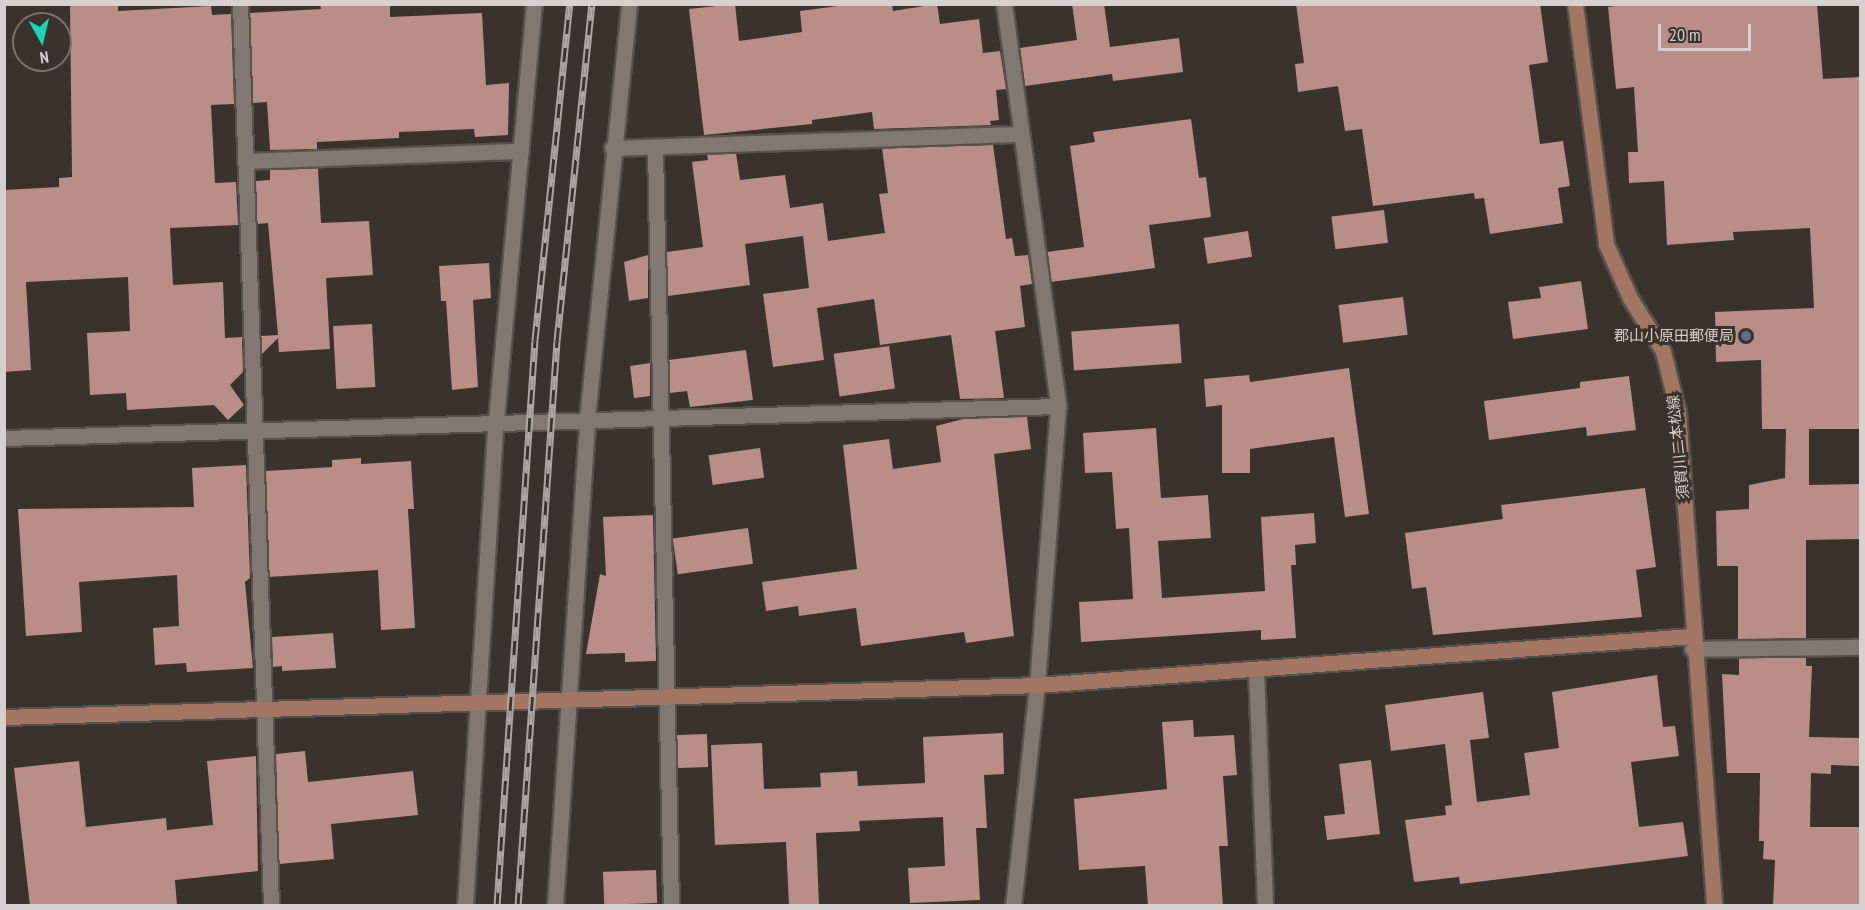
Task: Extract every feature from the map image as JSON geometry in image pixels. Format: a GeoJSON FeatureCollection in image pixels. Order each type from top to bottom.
{"type":"FeatureCollection","features":[{"type":"Feature","properties":{"kind":"street"},"geometry":{"type":"LineString","coordinates":[[240,4],[257,428],[271,906]]}},
{"type":"Feature","properties":{"kind":"street"},"geometry":{"type":"LineString","coordinates":[[465,906],[496,420],[534,4]]}},
{"type":"Feature","properties":{"kind":"street"},"geometry":{"type":"LineString","coordinates":[[555,906],[587,418],[612,148],[629,4]]}},
{"type":"Feature","properties":{"kind":"street"},"geometry":{"type":"LineString","coordinates":[[1004,4],[1058,406],[1037,685],[1013,906]]}},
{"type":"Feature","properties":{"kind":"street","name":"須賀川二本松線"},"geometry":{"type":"LineString","coordinates":[[1575,4],[1606,244],[1630,298],[1663,351],[1677,412],[1692,642],[1714,906]]}},
{"type":"Feature","properties":{"kind":"street"},"geometry":{"type":"LineString","coordinates":[[612,148],[1021,134]]}},
{"type":"Feature","properties":{"kind":"street"},"geometry":{"type":"LineString","coordinates":[[655,148],[658,417],[668,700],[671,906]]}},
{"type":"Feature","properties":{"kind":"street"},"geometry":{"type":"LineString","coordinates":[[245,161],[520,151]]}},
{"type":"Feature","properties":{"kind":"street"},"geometry":{"type":"LineString","coordinates":[[4,438],[496,420],[1058,406]]}},
{"type":"Feature","properties":{"kind":"street"},"geometry":{"type":"LineString","coordinates":[[4,717],[668,700],[1037,685],[1692,642],[1860,647]]}},
{"type":"Feature","properties":{"kind":"street"},"geometry":{"type":"LineString","coordinates":[[1256,669],[1265,906]]}},
{"type":"Feature","properties":{"kind":"building"},"geometry":{"type":"Polygon","coordinates":[[[70,4],[118,4],[118,11],[211,6],[212,15],[231,14],[234,104],[211,105],[215,183],[236,182],[238,225],[170,228],[173,285],[223,282],[225,338],[242,337],[243,372],[230,385],[244,405],[228,420],[214,405],[127,410],[126,393],[90,395],[87,333],[130,331],[128,277],[26,282],[31,370],[4,372],[4,190],[59,187],[59,178],[72,177],[72,12],[70,12],[70,4]]]}},
{"type":"Feature","properties":{"kind":"building"},"geometry":{"type":"Polygon","coordinates":[[[320,4],[390,4],[390,17],[482,13],[486,85],[509,83],[508,135],[475,137],[474,129],[399,132],[399,138],[317,142],[317,149],[270,150],[267,102],[253,103],[250,13],[321,9],[320,4]]]}},
{"type":"Feature","properties":{"kind":"building"},"geometry":{"type":"Polygon","coordinates":[[[735,4],[739,41],[802,32],[800,11],[853,4],[892,4],[893,11],[937,4],[940,24],[979,19],[983,53],[1000,51],[1006,89],[996,90],[999,120],[990,121],[991,125],[874,129],[872,112],[812,120],[812,124],[704,135],[689,9],[735,4]]]}},
{"type":"Feature","properties":{"kind":"building"},"geometry":{"type":"Polygon","coordinates":[[[1072,4],[1104,4],[1110,47],[1179,38],[1183,72],[1113,81],[1112,74],[1025,86],[1020,48],[1077,40],[1072,4]]]}},
{"type":"Feature","properties":{"kind":"building"},"geometry":{"type":"Polygon","coordinates":[[[1296,4],[1540,4],[1548,62],[1529,65],[1540,144],[1563,141],[1570,186],[1558,188],[1563,223],[1490,234],[1484,198],[1475,199],[1474,193],[1373,206],[1362,129],[1345,131],[1338,86],[1298,92],[1295,64],[1304,63],[1296,4]]]}},
{"type":"Feature","properties":{"kind":"building"},"geometry":{"type":"Polygon","coordinates":[[[1631,4],[1817,4],[1823,79],[1860,77],[1860,429],[1809,429],[1809,485],[1860,484],[1860,539],[1806,540],[1806,638],[1738,639],[1738,566],[1717,566],[1716,511],[1749,509],[1749,485],[1785,478],[1786,429],[1762,429],[1761,360],[1716,362],[1715,312],[1814,308],[1810,228],[1733,232],[1734,240],[1667,245],[1664,181],[1629,183],[1628,152],[1638,152],[1634,87],[1616,89],[1608,7],[1631,4]]]}},
{"type":"Feature","properties":{"kind":"building"},"geometry":{"type":"Polygon","coordinates":[[[1191,119],[1199,178],[1206,177],[1211,217],[1149,225],[1155,268],[1051,282],[1047,252],[1084,247],[1070,146],[1095,142],[1093,132],[1191,119]]]}},
{"type":"Feature","properties":{"kind":"building"},"geometry":{"type":"Polygon","coordinates":[[[993,145],[1006,239],[1012,238],[1015,256],[1028,255],[1032,284],[1020,286],[1025,327],[995,331],[1004,398],[960,399],[951,335],[880,345],[874,299],[817,308],[824,360],[773,367],[763,294],[809,288],[803,236],[745,244],[750,285],[668,296],[667,252],[703,247],[692,162],[708,160],[707,154],[736,153],[740,180],[785,175],[790,208],[823,203],[828,241],[885,233],[879,194],[888,193],[882,148],[993,145]]]}},
{"type":"Feature","properties":{"kind":"building"},"geometry":{"type":"Polygon","coordinates":[[[318,168],[321,223],[369,221],[373,275],[326,278],[330,349],[279,352],[278,338],[262,354],[261,336],[278,335],[268,223],[257,224],[256,181],[270,180],[270,170],[318,168]]]}},
{"type":"Feature","properties":{"kind":"building"},"geometry":{"type":"Polygon","coordinates":[[[1384,210],[1388,243],[1335,249],[1331,216],[1384,210]]]}},
{"type":"Feature","properties":{"kind":"building"},"geometry":{"type":"Polygon","coordinates":[[[1248,231],[1252,257],[1208,264],[1204,238],[1248,231]]]}},
{"type":"Feature","properties":{"kind":"building"},"geometry":{"type":"Polygon","coordinates":[[[648,255],[648,298],[629,301],[624,262],[648,255]]]}},
{"type":"Feature","properties":{"kind":"building"},"geometry":{"type":"Polygon","coordinates":[[[489,263],[491,298],[473,300],[478,387],[452,390],[446,301],[441,301],[439,266],[489,263]]]}},
{"type":"Feature","properties":{"kind":"building"},"geometry":{"type":"Polygon","coordinates":[[[1581,281],[1588,329],[1513,339],[1508,302],[1541,298],[1539,287],[1581,281]]]}},
{"type":"Feature","properties":{"kind":"building"},"geometry":{"type":"Polygon","coordinates":[[[1403,297],[1408,335],[1343,343],[1338,305],[1403,297]]]}},
{"type":"Feature","properties":{"kind":"building"},"geometry":{"type":"Polygon","coordinates":[[[372,324],[375,387],[336,389],[333,326],[372,324]]]}},
{"type":"Feature","properties":{"kind":"building"},"geometry":{"type":"Polygon","coordinates":[[[1179,324],[1182,363],[1074,370],[1071,332],[1179,324]]]}},
{"type":"Feature","properties":{"kind":"building"},"geometry":{"type":"Polygon","coordinates":[[[889,346],[895,389],[840,396],[834,354],[889,346]]]}},
{"type":"Feature","properties":{"kind":"building"},"geometry":{"type":"Polygon","coordinates":[[[746,350],[753,400],[690,407],[687,391],[670,393],[669,360],[746,350]]]}},
{"type":"Feature","properties":{"kind":"building"},"geometry":{"type":"Polygon","coordinates":[[[650,363],[650,396],[634,398],[630,366],[650,363]]]}},
{"type":"Feature","properties":{"kind":"building"},"geometry":{"type":"Polygon","coordinates":[[[1349,368],[1369,514],[1345,517],[1334,437],[1250,449],[1250,473],[1222,473],[1222,405],[1206,407],[1204,379],[1249,375],[1250,382],[1349,368]]]}},
{"type":"Feature","properties":{"kind":"building"},"geometry":{"type":"Polygon","coordinates":[[[1629,376],[1636,430],[1587,436],[1586,427],[1489,440],[1484,401],[1580,388],[1580,382],[1629,376]]]}},
{"type":"Feature","properties":{"kind":"building"},"geometry":{"type":"Polygon","coordinates":[[[1027,417],[1031,449],[994,454],[1014,636],[966,643],[964,632],[861,646],[856,608],[799,616],[798,606],[766,611],[762,582],[857,569],[843,445],[889,439],[893,469],[941,462],[936,426],[963,419],[1027,417]]]}},
{"type":"Feature","properties":{"kind":"building"},"geometry":{"type":"Polygon","coordinates":[[[1156,428],[1161,498],[1208,495],[1211,538],[1158,541],[1162,598],[1265,591],[1261,517],[1314,513],[1316,543],[1295,545],[1296,565],[1291,565],[1296,638],[1261,640],[1261,630],[1081,642],[1079,602],[1133,599],[1129,528],[1116,529],[1112,472],[1085,473],[1083,433],[1156,428]]]}},
{"type":"Feature","properties":{"kind":"building"},"geometry":{"type":"Polygon","coordinates":[[[760,448],[764,478],[713,485],[709,455],[760,448]]]}},
{"type":"Feature","properties":{"kind":"building"},"geometry":{"type":"Polygon","coordinates":[[[361,458],[361,464],[411,461],[414,509],[408,509],[415,628],[381,630],[378,570],[269,577],[266,471],[332,467],[332,460],[361,458]]]}},
{"type":"Feature","properties":{"kind":"building"},"geometry":{"type":"Polygon","coordinates":[[[246,465],[250,578],[245,582],[253,668],[187,672],[186,663],[155,665],[153,628],[179,626],[177,575],[79,582],[82,632],[26,636],[18,509],[194,507],[192,468],[246,465]]]}},
{"type":"Feature","properties":{"kind":"building"},"geometry":{"type":"Polygon","coordinates":[[[1645,488],[1656,567],[1636,570],[1642,617],[1433,635],[1426,587],[1412,589],[1405,533],[1503,519],[1501,505],[1645,488]]]}},
{"type":"Feature","properties":{"kind":"building"},"geometry":{"type":"Polygon","coordinates":[[[653,515],[656,661],[625,662],[625,653],[586,654],[600,574],[606,576],[603,517],[653,515]]]}},
{"type":"Feature","properties":{"kind":"building"},"geometry":{"type":"Polygon","coordinates":[[[748,528],[753,564],[678,574],[673,539],[748,528]]]}},
{"type":"Feature","properties":{"kind":"building"},"geometry":{"type":"Polygon","coordinates":[[[333,633],[336,668],[282,671],[282,666],[273,667],[272,637],[333,633]]]}},
{"type":"Feature","properties":{"kind":"building"},"geometry":{"type":"Polygon","coordinates":[[[1806,657],[1806,666],[1812,666],[1809,737],[1860,738],[1860,766],[1831,765],[1831,774],[1811,773],[1810,827],[1860,827],[1860,906],[1773,906],[1775,860],[1763,859],[1764,841],[1759,841],[1760,773],[1727,773],[1722,674],[1739,675],[1739,658],[1806,657]]]}},
{"type":"Feature","properties":{"kind":"building"},"geometry":{"type":"Polygon","coordinates":[[[1657,675],[1663,727],[1675,726],[1679,756],[1631,762],[1639,827],[1683,822],[1688,856],[1460,884],[1459,877],[1414,882],[1405,820],[1446,815],[1445,806],[1452,805],[1445,744],[1391,751],[1385,705],[1483,692],[1489,738],[1470,740],[1477,802],[1530,795],[1524,753],[1559,748],[1552,692],[1657,675]]]}},
{"type":"Feature","properties":{"kind":"building"},"geometry":{"type":"Polygon","coordinates":[[[1193,720],[1194,737],[1234,735],[1237,775],[1223,776],[1228,846],[1219,846],[1223,906],[1148,906],[1145,866],[1079,870],[1074,799],[1167,789],[1162,722],[1193,720]]]}},
{"type":"Feature","properties":{"kind":"building"},"geometry":{"type":"Polygon","coordinates":[[[1003,733],[1004,774],[984,775],[987,828],[976,828],[980,900],[910,903],[908,868],[945,866],[943,817],[859,821],[860,831],[816,833],[819,906],[789,906],[786,842],[715,845],[711,745],[762,743],[764,789],[821,787],[820,773],[857,771],[858,786],[925,783],[923,737],[1003,733]]]}},
{"type":"Feature","properties":{"kind":"building"},"geometry":{"type":"Polygon","coordinates":[[[707,734],[708,767],[678,768],[677,735],[707,734]]]}},
{"type":"Feature","properties":{"kind":"building"},"geometry":{"type":"Polygon","coordinates":[[[305,751],[308,782],[413,771],[418,815],[331,824],[334,859],[279,864],[276,754],[305,751]]]}},
{"type":"Feature","properties":{"kind":"building"},"geometry":{"type":"Polygon","coordinates":[[[256,756],[258,871],[175,880],[177,906],[30,906],[14,768],[79,761],[86,827],[166,818],[167,830],[213,825],[207,761],[256,756]]]}},
{"type":"Feature","properties":{"kind":"building"},"geometry":{"type":"Polygon","coordinates":[[[1371,760],[1380,834],[1327,840],[1324,816],[1345,814],[1339,764],[1371,760]]]}},
{"type":"Feature","properties":{"kind":"building"},"geometry":{"type":"Polygon","coordinates":[[[656,870],[657,903],[604,905],[603,872],[656,870]]]}},
{"type":"Feature","properties":{"kind":"railway"},"geometry":{"type":"LineString","coordinates":[[497,906],[535,340],[570,4]]}},
{"type":"Feature","properties":{"kind":"railway"},"geometry":{"type":"LineString","coordinates":[[518,906],[557,341],[592,4]]}},
{"type":"Feature","properties":{"kind":"place","name":"郡山小原田郵便局"},"geometry":{"type":"Point","coordinates":[1746,336]}}]}
